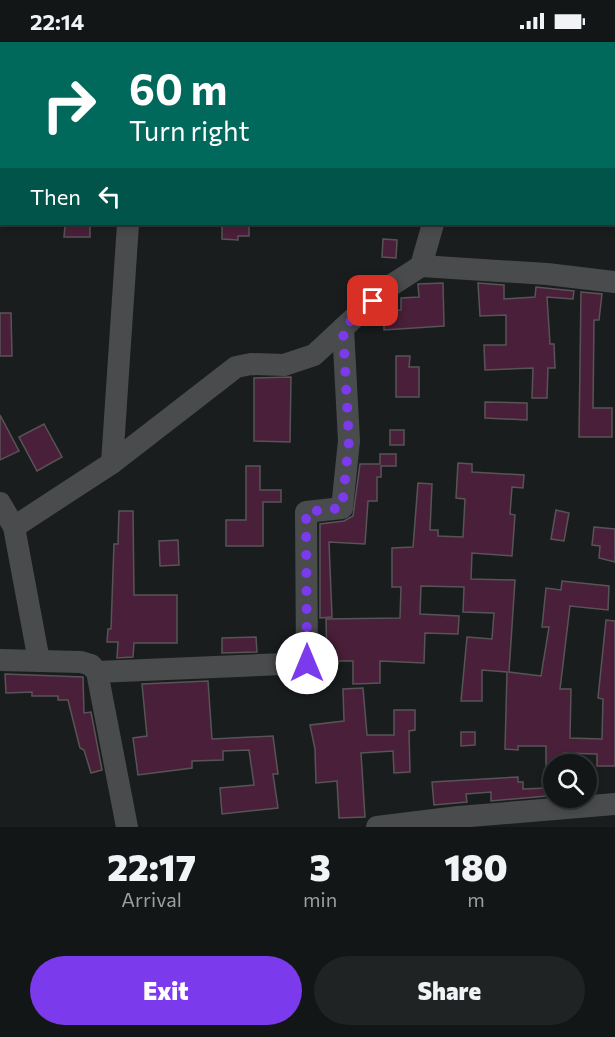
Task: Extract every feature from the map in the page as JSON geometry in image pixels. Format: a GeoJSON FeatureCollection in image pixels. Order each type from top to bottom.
{"type":"FeatureCollection","features":[{"type":"Feature","properties":{"kind":"street"},"geometry":{"type":"LineString","coordinates":[[112,464],[128,225]]}},
{"type":"Feature","properties":{"kind":"street"},"geometry":{"type":"LineString","coordinates":[[421,266],[433,225]]}},
{"type":"Feature","properties":{"kind":"street"},"geometry":{"type":"LineString","coordinates":[[14,527],[112,464],[236,367],[251,364],[284,365],[314,355],[384,290],[421,266],[547,273],[615,282]]}},
{"type":"Feature","properties":{"kind":"street"},"geometry":{"type":"LineString","coordinates":[[97,672],[307,663],[306,512],[342,508],[348,452],[343,328]]}},
{"type":"Feature","properties":{"kind":"street"},"geometry":{"type":"LineString","coordinates":[[0,503],[14,527],[39,661]]}},
{"type":"Feature","properties":{"kind":"street"},"geometry":{"type":"LineString","coordinates":[[0,660],[81,662],[91,665],[97,672],[127,827]]}},
{"type":"Feature","properties":{"kind":"street"},"geometry":{"type":"LineString","coordinates":[[377,827],[458,817],[615,804]]}},
{"type":"Feature","properties":{"kind":"building"},"geometry":{"type":"Polygon","coordinates":[[[65,225],[90,225],[90,237],[64,237],[65,225]]]}},
{"type":"Feature","properties":{"kind":"building"},"geometry":{"type":"Polygon","coordinates":[[[222,225],[249,225],[249,236],[238,236],[238,240],[222,239],[222,225]]]}},
{"type":"Feature","properties":{"kind":"building"},"geometry":{"type":"Polygon","coordinates":[[[383,239],[397,240],[396,258],[382,257],[383,239]]]}},
{"type":"Feature","properties":{"kind":"building"},"geometry":{"type":"Polygon","coordinates":[[[443,283],[444,326],[384,330],[384,311],[401,310],[401,298],[419,297],[418,284],[443,283]]]}},
{"type":"Feature","properties":{"kind":"building"},"geometry":{"type":"Polygon","coordinates":[[[478,283],[504,285],[504,299],[535,297],[536,287],[574,291],[573,299],[547,297],[550,344],[554,344],[555,368],[548,368],[547,398],[532,398],[533,368],[485,370],[484,345],[506,345],[506,315],[480,316],[478,283]]]}},
{"type":"Feature","properties":{"kind":"building"},"geometry":{"type":"Polygon","coordinates":[[[581,292],[602,294],[599,320],[594,320],[593,408],[612,408],[612,437],[579,437],[581,292]]]}},
{"type":"Feature","properties":{"kind":"building"},"geometry":{"type":"Polygon","coordinates":[[[0,313],[11,313],[12,356],[0,356],[0,313]]]}},
{"type":"Feature","properties":{"kind":"building"},"geometry":{"type":"Polygon","coordinates":[[[396,356],[410,356],[409,367],[419,367],[419,397],[396,397],[396,356]]]}},
{"type":"Feature","properties":{"kind":"building"},"geometry":{"type":"Polygon","coordinates":[[[291,377],[290,442],[254,441],[254,378],[291,377]]]}},
{"type":"Feature","properties":{"kind":"building"},"geometry":{"type":"Polygon","coordinates":[[[485,402],[527,403],[527,420],[485,418],[485,402]]]}},
{"type":"Feature","properties":{"kind":"building"},"geometry":{"type":"Polygon","coordinates":[[[0,415],[19,451],[0,460],[0,415]]]}},
{"type":"Feature","properties":{"kind":"building"},"geometry":{"type":"Polygon","coordinates":[[[44,424],[62,457],[37,471],[19,437],[44,424]]]}},
{"type":"Feature","properties":{"kind":"building"},"geometry":{"type":"Polygon","coordinates":[[[390,430],[404,430],[404,445],[390,445],[390,430]]]}},
{"type":"Feature","properties":{"kind":"building"},"geometry":{"type":"Polygon","coordinates":[[[380,454],[396,454],[396,466],[381,466],[381,477],[377,477],[377,501],[368,501],[365,544],[329,542],[332,617],[320,618],[320,524],[344,521],[353,516],[360,464],[380,464],[380,454]]]}},
{"type":"Feature","properties":{"kind":"building"},"geometry":{"type":"Polygon","coordinates":[[[458,463],[472,464],[472,472],[524,475],[523,488],[512,487],[510,514],[515,515],[512,556],[472,553],[471,579],[515,580],[509,672],[541,676],[549,627],[542,627],[546,588],[561,590],[562,581],[609,586],[608,610],[570,606],[560,689],[571,689],[570,738],[602,739],[603,699],[598,698],[606,620],[615,621],[615,766],[597,766],[597,754],[546,754],[546,746],[518,746],[518,750],[505,749],[507,672],[482,670],[482,701],[461,701],[467,637],[492,639],[494,613],[463,612],[464,587],[421,586],[420,614],[459,616],[458,634],[425,633],[424,663],[380,661],[380,683],[353,684],[353,661],[327,661],[326,619],[400,618],[401,587],[392,587],[392,548],[413,547],[418,483],[432,484],[430,530],[438,530],[438,536],[463,537],[465,499],[456,498],[458,463]]]}},
{"type":"Feature","properties":{"kind":"building"},"geometry":{"type":"Polygon","coordinates":[[[246,466],[260,466],[260,490],[281,490],[281,502],[263,502],[263,546],[226,546],[226,520],[246,520],[246,466]]]}},
{"type":"Feature","properties":{"kind":"building"},"geometry":{"type":"Polygon","coordinates":[[[556,510],[569,513],[564,541],[551,539],[556,510]]]}},
{"type":"Feature","properties":{"kind":"building"},"geometry":{"type":"Polygon","coordinates":[[[119,511],[133,511],[134,595],[177,595],[177,643],[134,643],[133,657],[117,658],[118,642],[107,642],[108,629],[111,629],[114,544],[118,544],[119,511]]]}},
{"type":"Feature","properties":{"kind":"building"},"geometry":{"type":"Polygon","coordinates":[[[594,527],[615,529],[615,562],[599,558],[600,546],[592,545],[594,527]]]}},
{"type":"Feature","properties":{"kind":"building"},"geometry":{"type":"Polygon","coordinates":[[[178,540],[179,565],[160,566],[159,541],[178,540]]]}},
{"type":"Feature","properties":{"kind":"building"},"geometry":{"type":"Polygon","coordinates":[[[256,637],[257,652],[222,653],[222,638],[256,637]]]}},
{"type":"Feature","properties":{"kind":"building"},"geometry":{"type":"Polygon","coordinates":[[[5,674],[83,677],[84,713],[91,712],[102,770],[91,773],[84,750],[80,748],[68,700],[58,700],[58,696],[32,696],[32,692],[6,693],[5,674]]]}},
{"type":"Feature","properties":{"kind":"building"},"geometry":{"type":"Polygon","coordinates":[[[208,681],[212,739],[273,736],[278,774],[273,774],[278,808],[222,814],[220,788],[254,785],[249,750],[223,751],[223,760],[192,761],[192,768],[138,775],[133,738],[147,736],[142,684],[208,681]]]}},
{"type":"Feature","properties":{"kind":"building"},"geometry":{"type":"Polygon","coordinates":[[[363,688],[367,735],[394,735],[394,710],[415,710],[415,730],[409,731],[410,772],[394,773],[393,751],[361,753],[365,817],[339,818],[337,781],[316,783],[315,749],[310,725],[344,721],[343,689],[363,688]]]}},
{"type":"Feature","properties":{"kind":"building"},"geometry":{"type":"Polygon","coordinates":[[[461,732],[475,732],[475,745],[461,746],[461,732]]]}},
{"type":"Feature","properties":{"kind":"building"},"geometry":{"type":"Polygon","coordinates":[[[518,777],[518,782],[523,782],[523,789],[543,788],[543,796],[491,801],[491,792],[466,794],[467,802],[434,805],[432,782],[518,777]]]}},
{"type":"Feature","properties":{"kind":"route"},"geometry":{"type":"LineString","coordinates":[[307,663],[306,512],[342,508],[349,441],[343,328],[373,301]]}}]}
